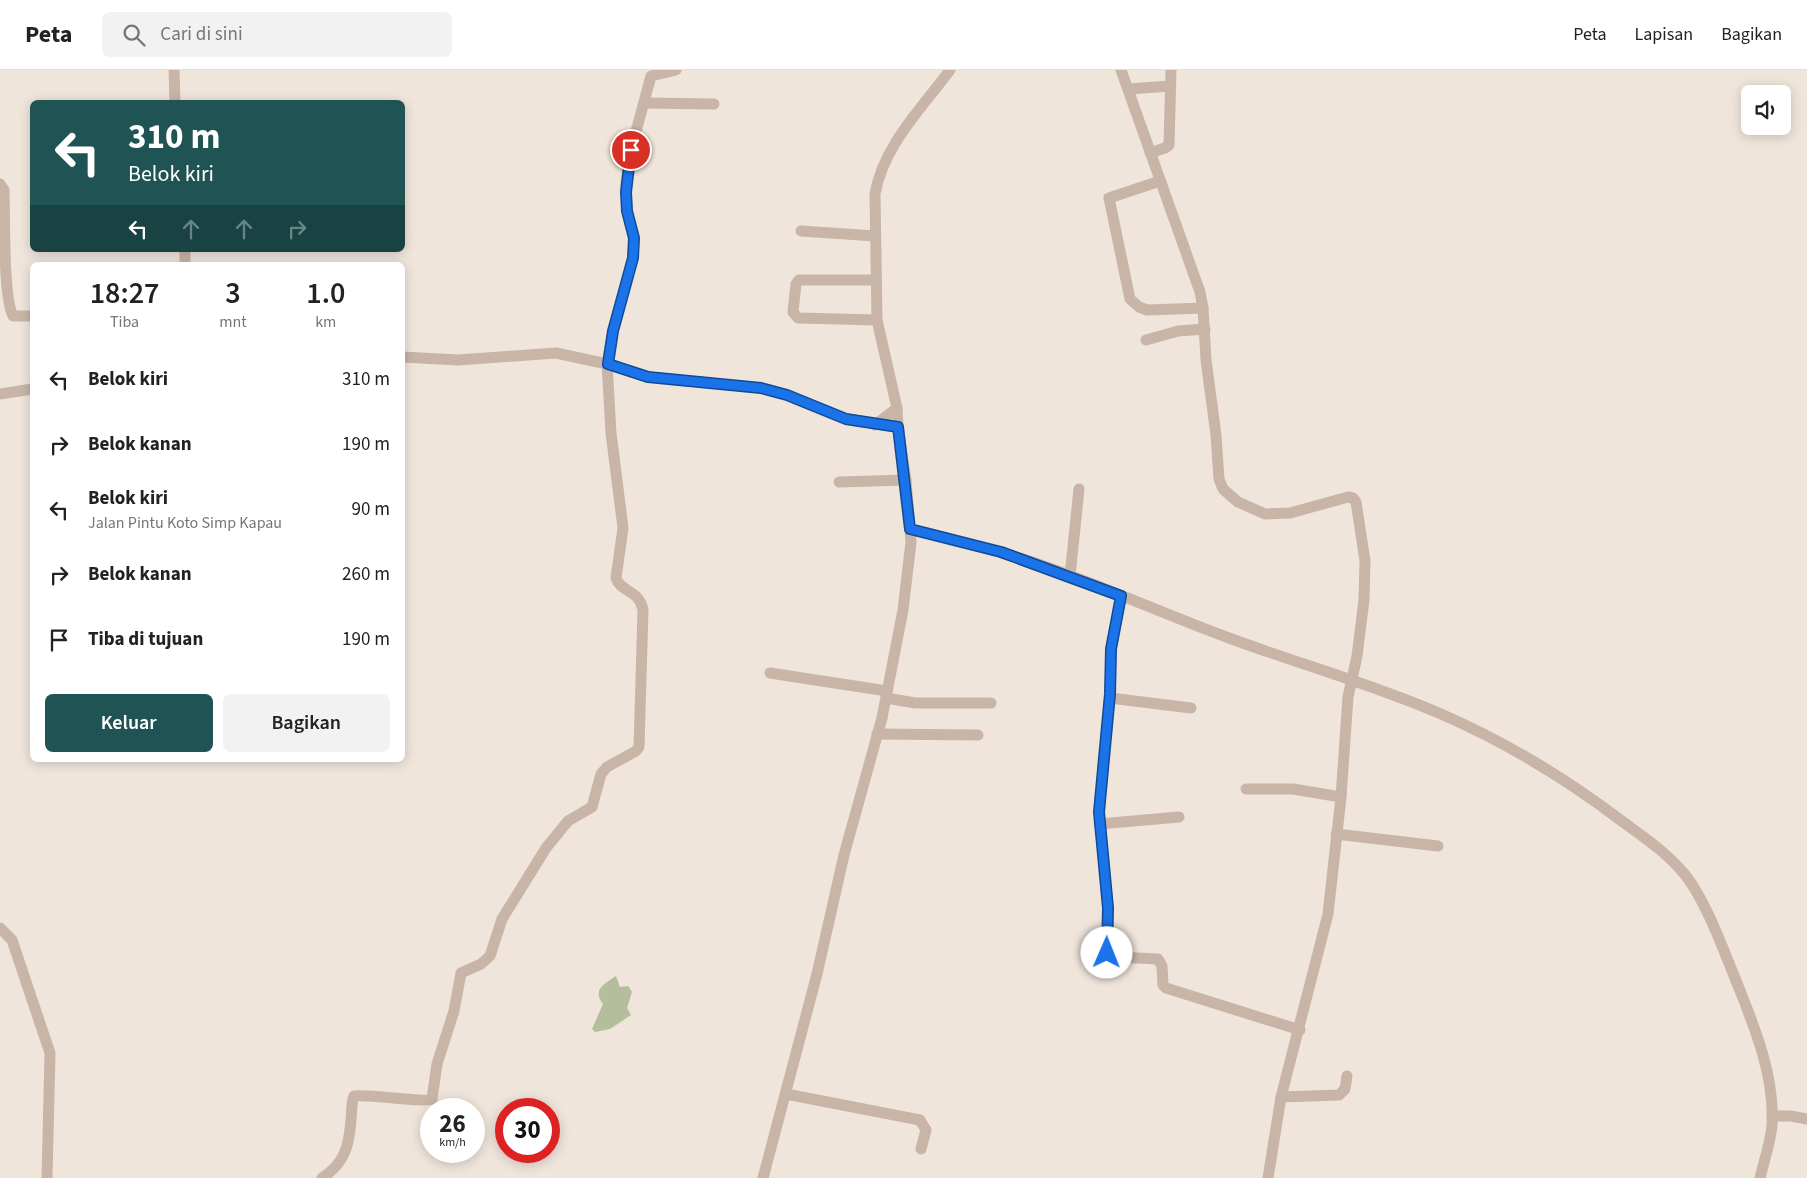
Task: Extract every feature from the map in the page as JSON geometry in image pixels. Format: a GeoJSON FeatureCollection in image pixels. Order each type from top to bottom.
{"type":"FeatureCollection","features":[{"type":"Feature","properties":{"kind":"street"},"geometry":{"type":"LineString","coordinates":[[174,70],[175,100]]}},
{"type":"Feature","properties":{"kind":"street"},"geometry":{"type":"LineString","coordinates":[[322,1178],[337,1167],[344,1154],[348,1142],[354,1096],[393,1096],[426,1101],[432,1098],[437,1064],[454,1011],[461,973],[481,964],[490,956],[502,920],[520,887],[568,821],[592,807],[601,774],[607,767],[636,751],[639,747],[643,610],[639,598],[621,585],[616,578],[623,528],[611,433],[608,364],[613,331],[633,258],[634,238],[627,211],[626,182],[631,150],[651,76],[676,70]]}},
{"type":"Feature","properties":{"kind":"street"},"geometry":{"type":"LineString","coordinates":[[763,1178],[817,974],[844,855],[887,694],[908,575],[910,529],[906,480],[897,408],[877,320],[875,194],[878,176],[896,143],[950,70]]}},
{"type":"Feature","properties":{"kind":"street"},"geometry":{"type":"LineString","coordinates":[[1121,70],[1203,308],[1206,329],[1206,360],[1216,435],[1219,479],[1223,489],[1238,502],[1265,514],[1290,513],[1348,496],[1354,498],[1365,561],[1362,624],[1351,681],[1328,914],[1300,1030],[1280,1097],[1268,1178]]}},
{"type":"Feature","properties":{"kind":"street"},"geometry":{"type":"LineString","coordinates":[[1150,153],[1169,145],[1171,70]]}},
{"type":"Feature","properties":{"kind":"street"},"geometry":{"type":"LineString","coordinates":[[1129,89],[1170,86]]}},
{"type":"Feature","properties":{"kind":"street"},"geometry":{"type":"LineString","coordinates":[[645,103],[714,104]]}},
{"type":"Feature","properties":{"kind":"street"},"geometry":{"type":"LineString","coordinates":[[1160,181],[1109,198],[1130,299],[1139,307],[1147,310],[1203,308]]}},
{"type":"Feature","properties":{"kind":"street"},"geometry":{"type":"LineString","coordinates":[[0,184],[4,190],[7,278],[11,310],[13,316],[30,316]]}},
{"type":"Feature","properties":{"kind":"street"},"geometry":{"type":"LineString","coordinates":[[801,231],[875,236]]}},
{"type":"Feature","properties":{"kind":"street"},"geometry":{"type":"LineString","coordinates":[[876,280],[799,280],[796,284],[793,312],[798,318],[877,320]]}},
{"type":"Feature","properties":{"kind":"street"},"geometry":{"type":"LineString","coordinates":[[1146,340],[1178,331],[1206,329]]}},
{"type":"Feature","properties":{"kind":"street"},"geometry":{"type":"LineString","coordinates":[[405,357],[458,360],[556,353],[608,364],[648,377],[761,388],[787,395],[846,419],[875,425],[898,427]]}},
{"type":"Feature","properties":{"kind":"street"},"geometry":{"type":"LineString","coordinates":[[0,394],[30,390]]}},
{"type":"Feature","properties":{"kind":"street"},"geometry":{"type":"LineString","coordinates":[[875,425],[897,408]]}},
{"type":"Feature","properties":{"kind":"street"},"geometry":{"type":"LineString","coordinates":[[839,482],[906,480]]}},
{"type":"Feature","properties":{"kind":"street"},"geometry":{"type":"LineString","coordinates":[[1070,576],[1079,489]]}},
{"type":"Feature","properties":{"kind":"street"},"geometry":{"type":"LineString","coordinates":[[910,529],[1001,552],[1070,576],[1182,621],[1440,713],[1518,754],[1605,808],[1674,863],[1694,888],[1745,1002],[1762,1053],[1772,1116],[1771,1133],[1760,1178]]}},
{"type":"Feature","properties":{"kind":"street"},"geometry":{"type":"LineString","coordinates":[[1121,596],[1111,649],[1110,698],[1099,824],[1108,908],[1107,953],[1114,957],[1158,959],[1162,966],[1163,985],[1166,988],[1300,1030]]}},
{"type":"Feature","properties":{"kind":"street"},"geometry":{"type":"LineString","coordinates":[[770,673],[887,694],[915,703],[991,703]]}},
{"type":"Feature","properties":{"kind":"street"},"geometry":{"type":"LineString","coordinates":[[1110,698],[1191,708]]}},
{"type":"Feature","properties":{"kind":"street"},"geometry":{"type":"LineString","coordinates":[[877,734],[978,735]]}},
{"type":"Feature","properties":{"kind":"street"},"geometry":{"type":"LineString","coordinates":[[1246,789],[1294,789],[1341,797]]}},
{"type":"Feature","properties":{"kind":"street"},"geometry":{"type":"LineString","coordinates":[[1099,824],[1180,817]]}},
{"type":"Feature","properties":{"kind":"street"},"geometry":{"type":"LineString","coordinates":[[1336,834],[1438,846]]}},
{"type":"Feature","properties":{"kind":"street"},"geometry":{"type":"LineString","coordinates":[[0,928],[12,940],[50,1053],[47,1178]]}},
{"type":"Feature","properties":{"kind":"street"},"geometry":{"type":"LineString","coordinates":[[1280,1097],[1338,1095],[1345,1089],[1346,1076]]}},
{"type":"Feature","properties":{"kind":"street"},"geometry":{"type":"LineString","coordinates":[[786,1094],[920,1120],[926,1130],[921,1149]]}},
{"type":"Feature","properties":{"kind":"street"},"geometry":{"type":"LineString","coordinates":[[1772,1116],[1791,1116],[1807,1119]]}},
{"type":"Feature","properties":{"kind":"green space"},"geometry":{"type":"Polygon","coordinates":[[[616,976],[620,987],[628,986],[632,992],[627,1008],[631,1015],[610,1029],[595,1032],[592,1029],[603,1004],[599,991],[616,976]]]}},
{"type":"Feature","properties":{"kind":"route"},"geometry":{"type":"LineString","coordinates":[[631,150],[626,192],[627,211],[634,238],[633,258],[613,331],[608,364],[624,371],[648,377],[761,388],[787,395],[846,419],[875,425],[898,427],[906,480],[910,529],[1001,552],[1042,565],[1121,596],[1111,649],[1110,694],[1099,812],[1099,832],[1108,908],[1107,953]]}}]}
